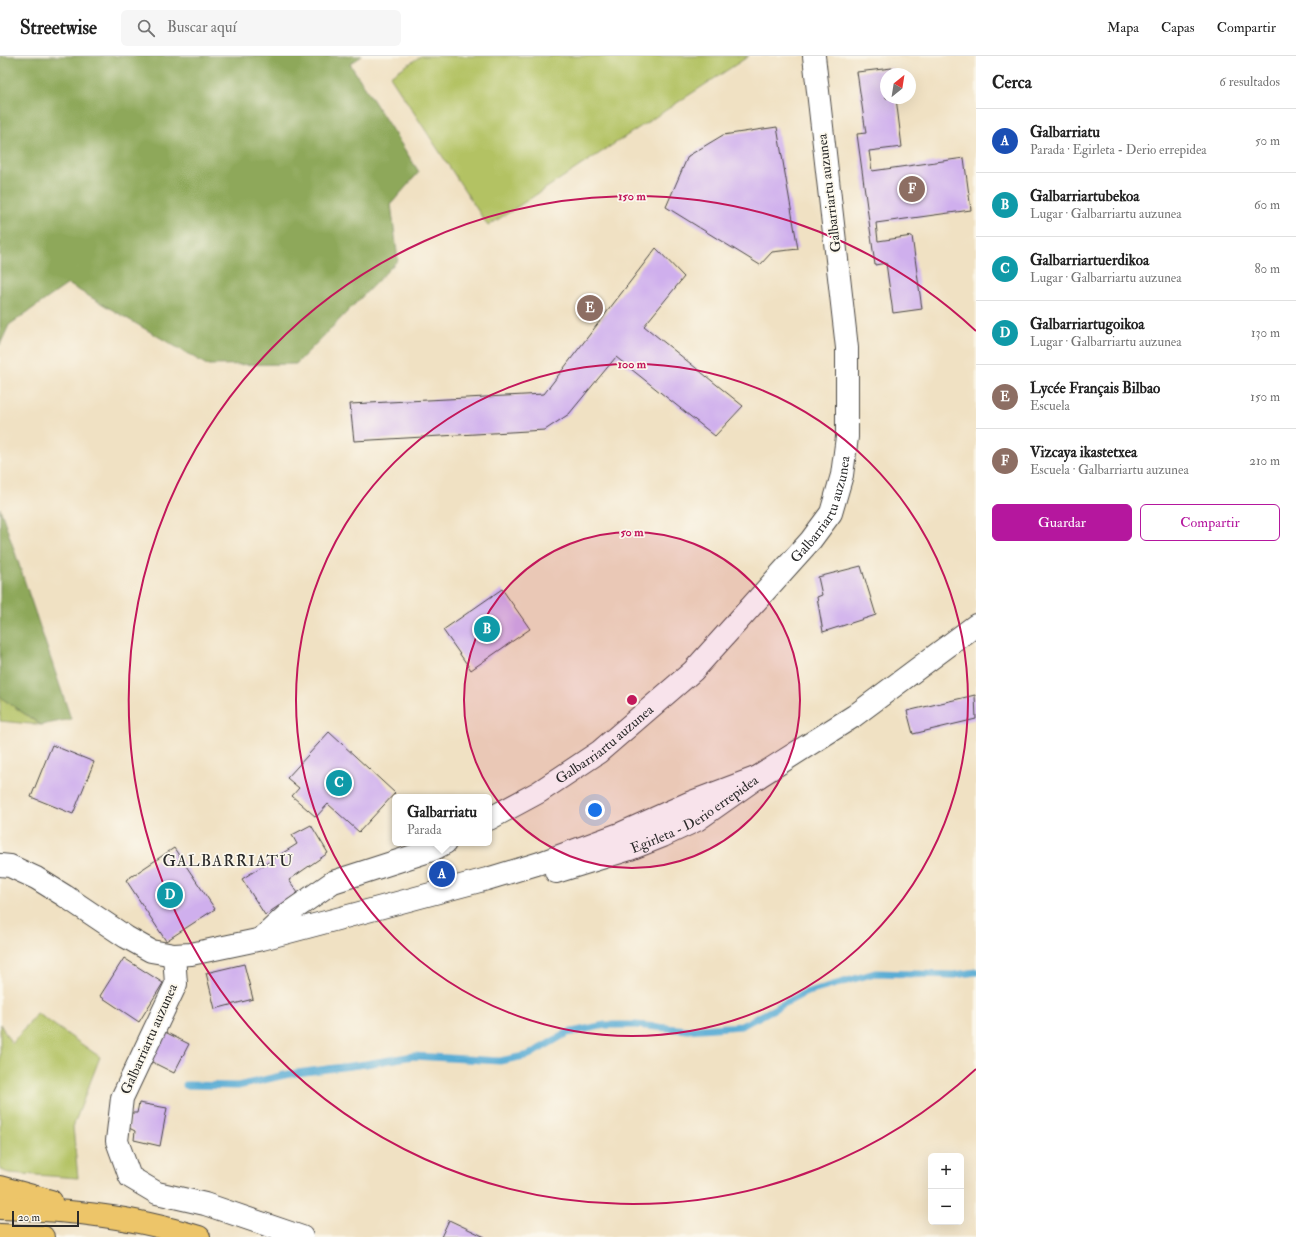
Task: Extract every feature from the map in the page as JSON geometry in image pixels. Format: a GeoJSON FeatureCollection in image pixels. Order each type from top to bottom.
{"type":"FeatureCollection","features":[{"type":"Feature","properties":{"kind":"main road"},"geometry":{"type":"LineString","coordinates":[[0,1188],[104,1216],[199,1237]]}},
{"type":"Feature","properties":{"kind":"main road"},"geometry":{"type":"LineString","coordinates":[[0,1208],[104,1216]]}},
{"type":"Feature","properties":{"kind":"main road"},"geometry":{"type":"LineString","coordinates":[[0,1235],[44,1237]]}},
{"type":"Feature","properties":{"kind":"street","name":"Galbarriartu auzunea"},"geometry":{"type":"LineString","coordinates":[[492,817],[539,792],[599,752],[693,671],[811,540],[831,513],[842,475],[847,437],[847,348],[814,56]]}},
{"type":"Feature","properties":{"kind":"street","name":"Egirleta - Derio errepidea"},"geometry":{"type":"LineString","coordinates":[[262,938],[487,879],[540,863],[622,833],[689,803],[758,777],[854,716],[976,625]]}},
{"type":"Feature","properties":{"kind":"street"},"geometry":{"type":"LineString","coordinates":[[0,865],[10,866],[36,878],[151,952],[174,955],[191,954],[262,938],[290,912],[333,882],[432,850],[439,846]]}},
{"type":"Feature","properties":{"kind":"street","name":"Galbarriartu auzunea"},"geometry":{"type":"LineString","coordinates":[[174,955],[176,984],[122,1098],[117,1141],[130,1178],[157,1193],[205,1204],[302,1237]]}},
{"type":"Feature","properties":{"kind":"green space"},"geometry":{"type":"Polygon","coordinates":[[[0,56],[362,56],[350,64],[419,172],[391,204],[398,260],[296,364],[207,365],[68,284],[9,325],[0,345],[0,56]]]}},
{"type":"Feature","properties":{"kind":"green space"},"geometry":{"type":"Polygon","coordinates":[[[421,56],[749,56],[488,226],[390,76],[421,56]]]}},
{"type":"Feature","properties":{"kind":"green space"},"geometry":{"type":"Polygon","coordinates":[[[0,508],[71,719],[41,725],[0,697],[0,508]]]}},
{"type":"Feature","properties":{"kind":"green space"},"geometry":{"type":"Polygon","coordinates":[[[0,697],[41,725],[0,721],[0,697]]]}},
{"type":"Feature","properties":{"kind":"green space"},"geometry":{"type":"Polygon","coordinates":[[[37,1013],[100,1057],[73,1127],[78,1178],[9,1173],[0,1170],[0,1024],[12,1044],[37,1013]]]}},
{"type":"Feature","properties":{"kind":"building"},"geometry":{"type":"Polygon","coordinates":[[[880,69],[880,104],[897,104],[902,147],[869,151],[872,171],[964,158],[971,210],[876,223],[878,241],[912,236],[922,309],[893,313],[886,263],[875,265],[857,134],[866,133],[857,72],[880,69]]]}},
{"type":"Feature","properties":{"kind":"building"},"geometry":{"type":"Polygon","coordinates":[[[777,127],[798,249],[772,252],[760,265],[666,207],[688,156],[723,135],[777,127]]]}},
{"type":"Feature","properties":{"kind":"building"},"geometry":{"type":"Polygon","coordinates":[[[656,248],[684,277],[644,326],[743,406],[715,436],[616,357],[569,414],[545,430],[354,441],[350,404],[544,394],[656,248]]]}},
{"type":"Feature","properties":{"kind":"building"},"geometry":{"type":"Polygon","coordinates":[[[861,566],[876,615],[823,632],[817,597],[822,595],[818,577],[861,566]]]}},
{"type":"Feature","properties":{"kind":"building"},"geometry":{"type":"Polygon","coordinates":[[[502,589],[530,629],[471,670],[443,630],[502,589]]]}},
{"type":"Feature","properties":{"kind":"building"},"geometry":{"type":"Polygon","coordinates":[[[975,695],[976,719],[913,734],[907,711],[975,695]]]}},
{"type":"Feature","properties":{"kind":"building"},"geometry":{"type":"Polygon","coordinates":[[[329,732],[395,793],[392,794],[392,796],[359,832],[328,804],[316,817],[292,796],[299,788],[287,778],[329,732]]]}},
{"type":"Feature","properties":{"kind":"building"},"geometry":{"type":"Polygon","coordinates":[[[52,745],[94,762],[73,814],[31,797],[52,745]]]}},
{"type":"Feature","properties":{"kind":"building"},"geometry":{"type":"Polygon","coordinates":[[[311,825],[328,853],[289,880],[298,893],[265,915],[242,879],[297,844],[292,835],[311,825]]]}},
{"type":"Feature","properties":{"kind":"building"},"geometry":{"type":"Polygon","coordinates":[[[174,848],[215,909],[166,941],[126,880],[174,848]]]}},
{"type":"Feature","properties":{"kind":"building"},"geometry":{"type":"Polygon","coordinates":[[[124,958],[163,983],[139,1022],[100,996],[124,958]]]}},
{"type":"Feature","properties":{"kind":"building"},"geometry":{"type":"Polygon","coordinates":[[[244,964],[253,999],[215,1009],[206,973],[244,964]]]}},
{"type":"Feature","properties":{"kind":"building"},"geometry":{"type":"Polygon","coordinates":[[[165,1032],[189,1044],[174,1073],[150,1061],[165,1032]]]}},
{"type":"Feature","properties":{"kind":"building"},"geometry":{"type":"Polygon","coordinates":[[[139,1103],[167,1108],[160,1146],[134,1140],[135,1131],[129,1128],[131,1113],[137,1113],[139,1103]]]}},
{"type":"Feature","properties":{"kind":"building"},"geometry":{"type":"Polygon","coordinates":[[[449,1220],[485,1237],[441,1237],[449,1220]]]}},
{"type":"Feature","properties":{"kind":"waterway"},"geometry":{"type":"LineString","coordinates":[[186,1085],[238,1086],[289,1074],[413,1056],[500,1061],[529,1055],[567,1033],[605,1025],[636,1025],[688,1030],[741,1026],[805,993],[875,973],[954,975],[976,972]]}},
{"type":"Feature","properties":{"kind":"place","name":"Vizcaya ikastetxea"},"geometry":{"type":"Point","coordinates":[912,189]}},
{"type":"Feature","properties":{"kind":"place","name":"Lycée Français Bilbao"},"geometry":{"type":"Point","coordinates":[590,308]}},
{"type":"Feature","properties":{"kind":"place","name":"Galbarriartubekoa"},"geometry":{"type":"Point","coordinates":[487,629]}},
{"type":"Feature","properties":{"kind":"place","name":"Galbarriartuerdikoa"},"geometry":{"type":"Point","coordinates":[339,783]}},
{"type":"Feature","properties":{"kind":"place","name":"Galbarriatu"},"geometry":{"type":"Point","coordinates":[442,874]}},
{"type":"Feature","properties":{"kind":"place","name":"Galbarriartugoikoa"},"geometry":{"type":"Point","coordinates":[170,895]}},
{"type":"Feature","properties":{"kind":"district","name":"GALBARRIATU"},"geometry":{"type":"Point","coordinates":[228,861]}}]}
